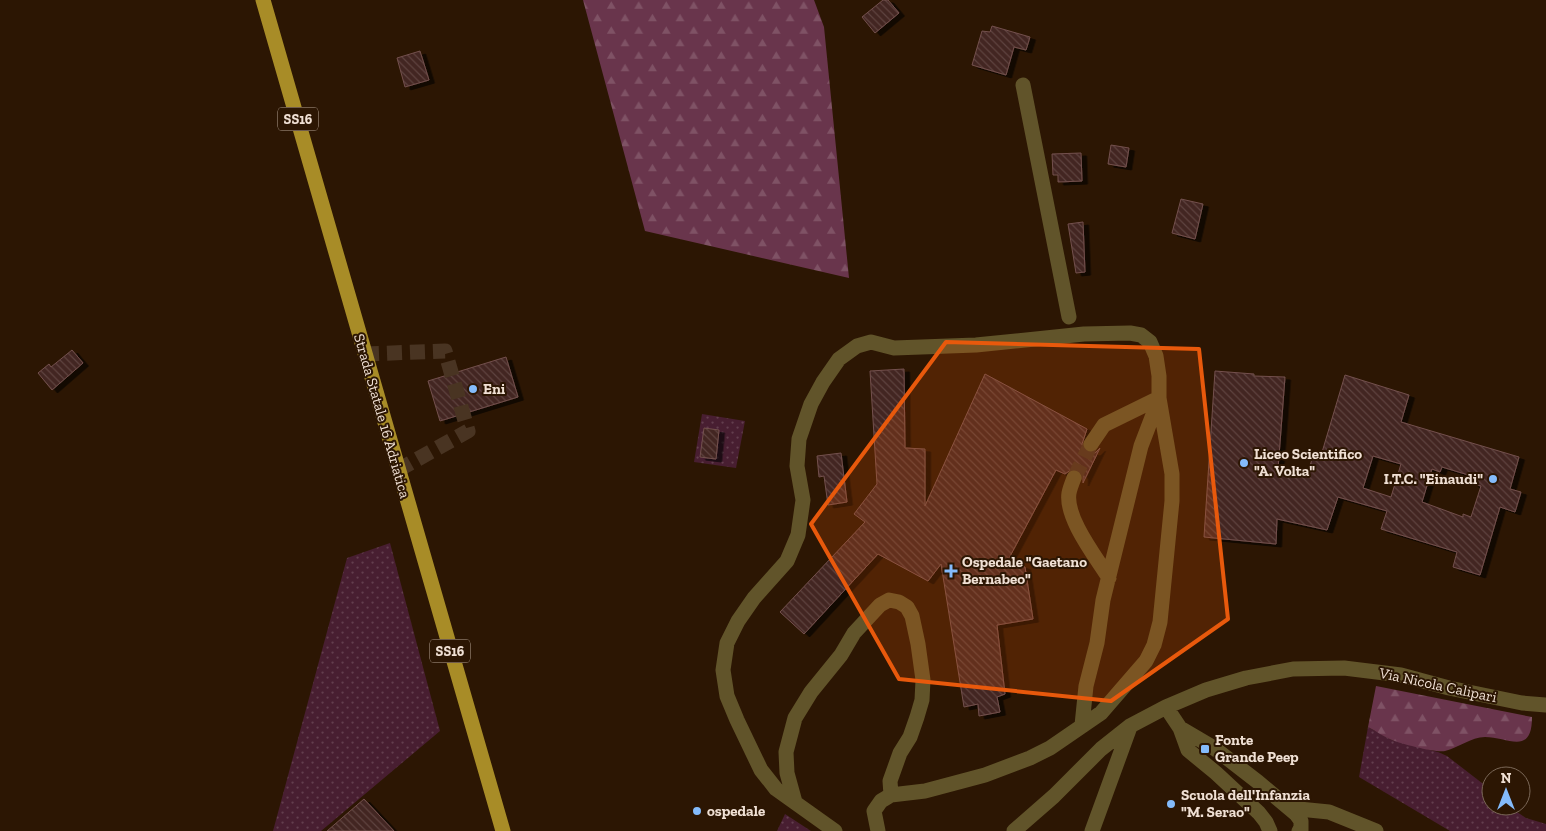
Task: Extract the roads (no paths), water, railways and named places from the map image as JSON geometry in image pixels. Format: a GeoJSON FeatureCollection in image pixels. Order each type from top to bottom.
{"type":"FeatureCollection","features":[{"type":"Feature","properties":{"kind":"main road","name":"Strada Statale 16 Adriatica"},"geometry":{"type":"LineString","coordinates":[[264,0],[502,831]]}},
{"type":"Feature","properties":{"kind":"street"},"geometry":{"type":"LineString","coordinates":[[1023,85],[1069,317]]}},
{"type":"Feature","properties":{"kind":"street"},"geometry":{"type":"LineString","coordinates":[[836,831],[776,789],[761,770],[727,696],[723,670],[727,643],[738,621],[754,598],[786,561],[798,535],[803,500],[797,466],[799,439],[811,404],[823,382],[840,359],[857,346],[871,342],[894,348],[916,348],[976,345],[1084,334],[1130,333],[1141,335],[1150,342],[1156,356],[1159,376],[1159,398],[1172,474],[1172,501],[1160,622],[1154,645],[1146,661],[1101,713],[1050,748],[1030,758],[985,775],[925,791],[891,795],[881,800],[874,811],[878,831]]}},
{"type":"Feature","properties":{"kind":"street"},"geometry":{"type":"LineString","coordinates":[[1091,444],[1104,425],[1159,398]]}},
{"type":"Feature","properties":{"kind":"street"},"geometry":{"type":"LineString","coordinates":[[1082,725],[1086,686],[1097,643],[1103,600],[1141,446],[1159,398]]}},
{"type":"Feature","properties":{"kind":"street"},"geometry":{"type":"LineString","coordinates":[[1074,478],[1069,494],[1070,508],[1075,522],[1109,578]]}},
{"type":"Feature","properties":{"kind":"street"},"geometry":{"type":"LineString","coordinates":[[795,802],[787,773],[786,752],[795,718],[810,692],[841,655],[854,633],[880,605],[890,600],[907,606],[912,616],[923,680],[922,700],[917,717],[910,737],[900,753],[890,781],[891,795]]}},
{"type":"Feature","properties":{"kind":"street","name":"Via Nicola Calipari"},"geometry":{"type":"LineString","coordinates":[[1014,831],[1054,796],[1102,749],[1130,726],[1166,707],[1206,690],[1246,678],[1292,669],[1344,668],[1401,675],[1448,688],[1522,703],[1546,705]]}},
{"type":"Feature","properties":{"kind":"street"},"geometry":{"type":"LineString","coordinates":[[1166,707],[1180,728],[1188,750],[1259,813],[1270,831]]}},
{"type":"Feature","properties":{"kind":"street"},"geometry":{"type":"LineString","coordinates":[[1092,831],[1130,726]]}},
{"type":"Feature","properties":{"kind":"street"},"geometry":{"type":"LineString","coordinates":[[1180,728],[1214,748],[1258,782],[1296,814],[1303,831]]}},
{"type":"Feature","properties":{"kind":"street"},"geometry":{"type":"LineString","coordinates":[[1289,808],[1329,812],[1376,831]]}},
{"type":"Feature","properties":{"kind":"tunnel"},"geometry":{"type":"LineString","coordinates":[[364,354],[445,351],[468,431],[398,470]]}},
{"type":"Feature","properties":{"kind":"tunnel"},"geometry":{"type":"LineString","coordinates":[[1074,478],[1091,444]]}},
{"type":"Feature","properties":{"kind":"place","name":"Eni"},"geometry":{"type":"Point","coordinates":[473,389]}},
{"type":"Feature","properties":{"kind":"place","name":"Liceo Scientifico \"A. Volta\""},"geometry":{"type":"Point","coordinates":[1244,463]}},
{"type":"Feature","properties":{"kind":"place","name":"I.T.C. \"Einaudi\""},"geometry":{"type":"Point","coordinates":[1493,479]}},
{"type":"Feature","properties":{"kind":"place","name":"Ospedale \"Gaetano Bernabeo\""},"geometry":{"type":"Point","coordinates":[951,571]}},
{"type":"Feature","properties":{"kind":"place","name":"Fonte Grande Peep"},"geometry":{"type":"Point","coordinates":[1205,749]}},
{"type":"Feature","properties":{"kind":"place","name":"Scuola dell'Infanzia \"M. Serao\""},"geometry":{"type":"Point","coordinates":[1171,804]}},
{"type":"Feature","properties":{"kind":"place","name":"ospedale"},"geometry":{"type":"Point","coordinates":[697,811]}}]}
